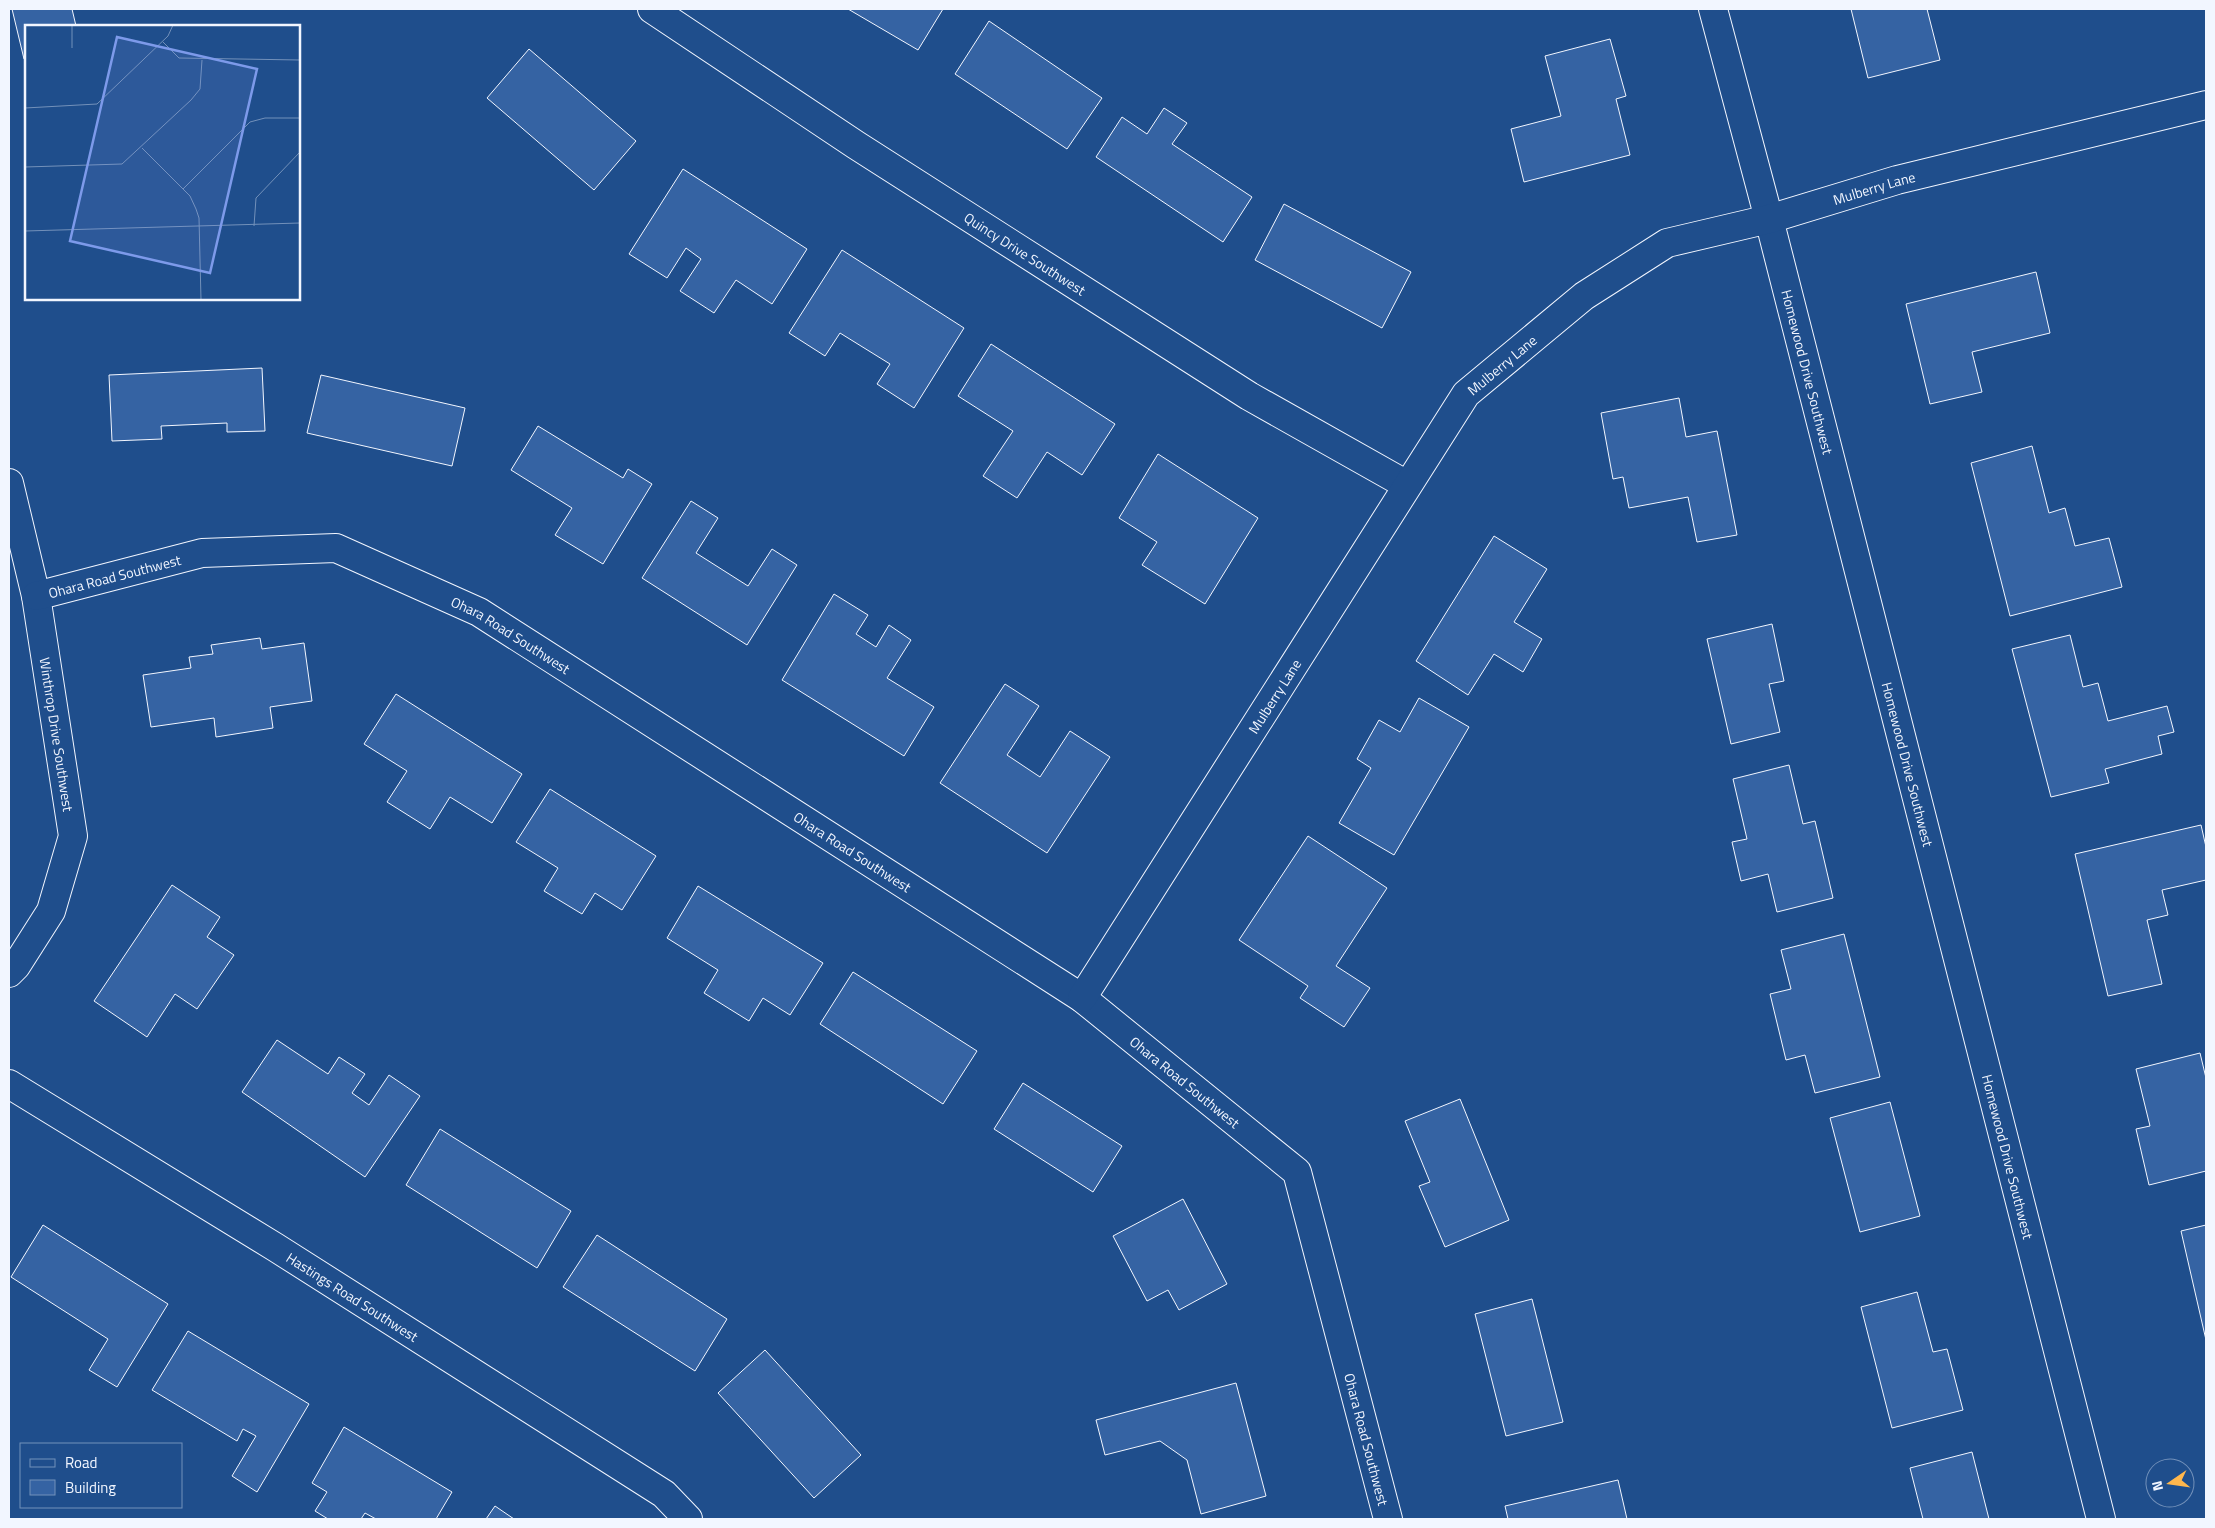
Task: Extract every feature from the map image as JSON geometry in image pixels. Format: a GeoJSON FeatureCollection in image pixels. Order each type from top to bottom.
{"type":"FeatureCollection","features":[{"type":"Feature","properties":{"kind":"street","name":"Quincy Drive Southwest"},"geometry":{"type":"LineString","coordinates":[[652,9],[856,145],[1249,396],[1407,485]]}},
{"type":"Feature","properties":{"kind":"street","name":"Homewood Drive Southwest"},"geometry":{"type":"LineString","coordinates":[[1713,9],[1769,219],[2101,1519]]}},
{"type":"Feature","properties":{"kind":"street","name":"Mulberry Lane"},"geometry":{"type":"LineString","coordinates":[[1082,998],[1466,394],[1584,296],[1667,244],[1769,219],[1897,180],[2206,105]]}},
{"type":"Feature","properties":{"kind":"street","name":"Winthrop Drive Southwest"},"geometry":{"type":"LineString","coordinates":[[9,483],[36,596],[72,836],[51,911],[16,966],[9,973]]}},
{"type":"Feature","properties":{"kind":"street","name":"Ohara Road Southwest"},"geometry":{"type":"LineString","coordinates":[[36,596],[202,553],[336,548],[479,612],[1082,998],[1297,1172],[1388,1519]]}},
{"type":"Feature","properties":{"kind":"street","name":"Hastings Road Southwest"},"geometry":{"type":"LineString","coordinates":[[9,1084],[275,1247],[664,1494],[688,1519]]}},
{"type":"Feature","properties":{"kind":"building"},"geometry":{"type":"Polygon","coordinates":[[[12,9],[72,9],[76,25],[25,25],[24,59],[12,9]]]}},
{"type":"Feature","properties":{"kind":"building"},"geometry":{"type":"Polygon","coordinates":[[[848,9],[943,9],[918,50],[848,9]]]}},
{"type":"Feature","properties":{"kind":"building"},"geometry":{"type":"Polygon","coordinates":[[[1851,9],[1927,9],[1940,60],[1868,78],[1851,9]]]}},
{"type":"Feature","properties":{"kind":"building"},"geometry":{"type":"Polygon","coordinates":[[[989,21],[1102,98],[1067,149],[955,74],[989,21]]]}},
{"type":"Feature","properties":{"kind":"building"},"geometry":{"type":"Polygon","coordinates":[[[1610,39],[1626,96],[1616,99],[1630,155],[1524,182],[1511,129],[1561,116],[1545,56],[1610,39]]]}},
{"type":"Feature","properties":{"kind":"building"},"geometry":{"type":"Polygon","coordinates":[[[529,49],[636,141],[594,190],[487,98],[529,49]]]}},
{"type":"Feature","properties":{"kind":"building"},"geometry":{"type":"Polygon","coordinates":[[[1164,108],[1187,123],[1172,144],[1252,197],[1223,242],[1096,157],[1122,117],[1147,134],[1164,108]]]}},
{"type":"Feature","properties":{"kind":"building"},"geometry":{"type":"Polygon","coordinates":[[[683,169],[807,249],[772,304],[736,280],[714,313],[680,291],[701,259],[686,248],[667,278],[629,254],[683,169]]]}},
{"type":"Feature","properties":{"kind":"building"},"geometry":{"type":"Polygon","coordinates":[[[1284,204],[1411,272],[1382,328],[1255,260],[1284,204]]]}},
{"type":"Feature","properties":{"kind":"building"},"geometry":{"type":"Polygon","coordinates":[[[842,250],[964,328],[914,408],[877,384],[890,364],[840,333],[825,356],[789,333],[842,250]]]}},
{"type":"Feature","properties":{"kind":"building"},"geometry":{"type":"Polygon","coordinates":[[[2036,272],[2050,333],[1972,352],[1982,392],[1930,404],[1906,304],[2036,272]]]}},
{"type":"Feature","properties":{"kind":"building"},"geometry":{"type":"Polygon","coordinates":[[[991,344],[1115,424],[1082,475],[1047,452],[1017,498],[983,476],[1013,431],[958,396],[991,344]]]}},
{"type":"Feature","properties":{"kind":"building"},"geometry":{"type":"Polygon","coordinates":[[[262,368],[265,431],[227,432],[227,423],[161,426],[162,439],[112,441],[109,375],[262,368]]]}},
{"type":"Feature","properties":{"kind":"building"},"geometry":{"type":"Polygon","coordinates":[[[321,375],[465,408],[452,466],[307,433],[321,375]]]}},
{"type":"Feature","properties":{"kind":"building"},"geometry":{"type":"Polygon","coordinates":[[[1679,398],[1686,437],[1717,431],[1737,535],[1697,542],[1688,497],[1629,508],[1623,477],[1613,479],[1601,413],[1679,398]]]}},
{"type":"Feature","properties":{"kind":"building"},"geometry":{"type":"Polygon","coordinates":[[[538,426],[623,478],[628,469],[652,484],[603,564],[555,535],[572,508],[511,470],[538,426]]]}},
{"type":"Feature","properties":{"kind":"building"},"geometry":{"type":"Polygon","coordinates":[[[2032,446],[2049,513],[2065,508],[2075,546],[2109,538],[2122,587],[2010,616],[1971,463],[2032,446]]]}},
{"type":"Feature","properties":{"kind":"building"},"geometry":{"type":"Polygon","coordinates":[[[1158,454],[1258,518],[1205,604],[1142,565],[1157,542],[1119,518],[1158,454]]]}},
{"type":"Feature","properties":{"kind":"building"},"geometry":{"type":"Polygon","coordinates":[[[691,501],[718,518],[696,553],[748,586],[772,549],[797,565],[747,645],[642,578],[691,501]]]}},
{"type":"Feature","properties":{"kind":"building"},"geometry":{"type":"Polygon","coordinates":[[[1494,536],[1547,569],[1514,622],[1542,639],[1523,672],[1494,654],[1468,695],[1416,661],[1494,536]]]}},
{"type":"Feature","properties":{"kind":"building"},"geometry":{"type":"Polygon","coordinates":[[[834,594],[868,615],[856,634],[876,647],[889,625],[911,640],[887,678],[934,707],[904,756],[782,680],[834,594]]]}},
{"type":"Feature","properties":{"kind":"building"},"geometry":{"type":"Polygon","coordinates":[[[1772,624],[1784,681],[1769,684],[1780,732],[1731,744],[1707,639],[1772,624]]]}},
{"type":"Feature","properties":{"kind":"building"},"geometry":{"type":"Polygon","coordinates":[[[2070,635],[2083,687],[2098,683],[2108,721],[2167,706],[2174,732],[2158,736],[2162,754],[2105,769],[2109,783],[2051,797],[2012,649],[2070,635]]]}},
{"type":"Feature","properties":{"kind":"building"},"geometry":{"type":"Polygon","coordinates":[[[260,638],[262,649],[304,643],[312,701],[270,707],[273,728],[216,737],[214,718],[151,727],[143,675],[191,668],[189,657],[213,654],[211,645],[260,638]]]}},
{"type":"Feature","properties":{"kind":"building"},"geometry":{"type":"Polygon","coordinates":[[[1005,684],[1039,706],[1007,755],[1040,777],[1070,731],[1110,757],[1047,853],[940,783],[1005,684]]]}},
{"type":"Feature","properties":{"kind":"building"},"geometry":{"type":"Polygon","coordinates":[[[396,694],[522,774],[492,823],[450,797],[430,829],[387,802],[407,771],[364,744],[396,694]]]}},
{"type":"Feature","properties":{"kind":"building"},"geometry":{"type":"Polygon","coordinates":[[[1419,698],[1469,727],[1394,855],[1339,823],[1371,768],[1357,759],[1379,720],[1400,732],[1419,698]]]}},
{"type":"Feature","properties":{"kind":"building"},"geometry":{"type":"Polygon","coordinates":[[[1789,765],[1803,824],[1815,821],[1833,898],[1777,912],[1768,874],[1741,881],[1732,842],[1747,839],[1733,779],[1789,765]]]}},
{"type":"Feature","properties":{"kind":"building"},"geometry":{"type":"Polygon","coordinates":[[[550,789],[656,856],[622,910],[595,893],[582,914],[544,891],[558,868],[516,842],[550,789]]]}},
{"type":"Feature","properties":{"kind":"building"},"geometry":{"type":"Polygon","coordinates":[[[2201,825],[2206,847],[2206,880],[2162,890],[2168,915],[2147,920],[2162,984],[2108,996],[2075,854],[2201,825]]]}},
{"type":"Feature","properties":{"kind":"building"},"geometry":{"type":"Polygon","coordinates":[[[1308,836],[1387,888],[1336,966],[1370,988],[1344,1027],[1300,998],[1308,986],[1239,940],[1308,836]]]}},
{"type":"Feature","properties":{"kind":"building"},"geometry":{"type":"Polygon","coordinates":[[[172,885],[220,917],[207,937],[234,955],[197,1009],[175,994],[147,1037],[94,1001],[172,885]]]}},
{"type":"Feature","properties":{"kind":"building"},"geometry":{"type":"Polygon","coordinates":[[[698,886],[823,963],[790,1015],[763,998],[749,1021],[704,993],[718,970],[667,938],[698,886]]]}},
{"type":"Feature","properties":{"kind":"building"},"geometry":{"type":"Polygon","coordinates":[[[1844,934],[1880,1077],[1815,1093],[1805,1055],[1786,1060],[1770,994],[1791,989],[1781,950],[1844,934]]]}},
{"type":"Feature","properties":{"kind":"building"},"geometry":{"type":"Polygon","coordinates":[[[853,972],[977,1051],[943,1104],[820,1024],[853,972]]]}},
{"type":"Feature","properties":{"kind":"building"},"geometry":{"type":"Polygon","coordinates":[[[277,1040],[328,1074],[339,1057],[365,1074],[352,1093],[369,1105],[389,1075],[420,1096],[365,1177],[242,1092],[277,1040]]]}},
{"type":"Feature","properties":{"kind":"building"},"geometry":{"type":"Polygon","coordinates":[[[2200,1053],[2206,1078],[2206,1171],[2149,1185],[2136,1129],[2150,1126],[2136,1069],[2200,1053]]]}},
{"type":"Feature","properties":{"kind":"building"},"geometry":{"type":"Polygon","coordinates":[[[1023,1083],[1122,1146],[1093,1192],[994,1129],[1023,1083]]]}},
{"type":"Feature","properties":{"kind":"building"},"geometry":{"type":"Polygon","coordinates":[[[1460,1099],[1509,1220],[1445,1247],[1419,1186],[1430,1182],[1405,1121],[1460,1099]]]}},
{"type":"Feature","properties":{"kind":"building"},"geometry":{"type":"Polygon","coordinates":[[[1890,1102],[1920,1216],[1860,1232],[1830,1118],[1890,1102]]]}},
{"type":"Feature","properties":{"kind":"building"},"geometry":{"type":"Polygon","coordinates":[[[440,1129],[571,1211],[537,1268],[406,1185],[440,1129]]]}},
{"type":"Feature","properties":{"kind":"building"},"geometry":{"type":"Polygon","coordinates":[[[1183,1199],[1227,1284],[1179,1310],[1168,1290],[1147,1301],[1113,1236],[1183,1199]]]}},
{"type":"Feature","properties":{"kind":"building"},"geometry":{"type":"Polygon","coordinates":[[[43,1225],[168,1304],[117,1387],[89,1370],[108,1339],[11,1277],[43,1225]]]}},
{"type":"Feature","properties":{"kind":"building"},"geometry":{"type":"Polygon","coordinates":[[[2206,1225],[2206,1340],[2181,1231],[2206,1225]]]}},
{"type":"Feature","properties":{"kind":"building"},"geometry":{"type":"Polygon","coordinates":[[[597,1235],[727,1319],[695,1371],[563,1287],[597,1235]]]}},
{"type":"Feature","properties":{"kind":"building"},"geometry":{"type":"Polygon","coordinates":[[[1917,1292],[1933,1352],[1947,1349],[1963,1410],[1892,1428],[1861,1307],[1917,1292]]]}},
{"type":"Feature","properties":{"kind":"building"},"geometry":{"type":"Polygon","coordinates":[[[1532,1299],[1563,1422],[1506,1436],[1475,1314],[1532,1299]]]}},
{"type":"Feature","properties":{"kind":"building"},"geometry":{"type":"Polygon","coordinates":[[[188,1331],[309,1404],[257,1492],[232,1476],[256,1436],[243,1429],[237,1441],[152,1390],[188,1331]]]}},
{"type":"Feature","properties":{"kind":"building"},"geometry":{"type":"Polygon","coordinates":[[[765,1350],[861,1455],[814,1498],[718,1393],[765,1350]]]}},
{"type":"Feature","properties":{"kind":"building"},"geometry":{"type":"Polygon","coordinates":[[[1236,1383],[1266,1496],[1201,1514],[1187,1460],[1160,1441],[1105,1455],[1096,1420],[1236,1383]]]}},
{"type":"Feature","properties":{"kind":"building"},"geometry":{"type":"Polygon","coordinates":[[[344,1427],[452,1492],[436,1519],[376,1519],[365,1513],[361,1519],[328,1519],[315,1511],[327,1492],[312,1483],[344,1427]]]}},
{"type":"Feature","properties":{"kind":"building"},"geometry":{"type":"Polygon","coordinates":[[[1972,1452],[1989,1519],[1923,1519],[1910,1468],[1972,1452]]]}},
{"type":"Feature","properties":{"kind":"building"},"geometry":{"type":"Polygon","coordinates":[[[1618,1480],[1627,1519],[1508,1519],[1505,1506],[1618,1480]]]}},
{"type":"Feature","properties":{"kind":"building"},"geometry":{"type":"Polygon","coordinates":[[[495,1506],[514,1519],[486,1519],[495,1506]]]}}]}
